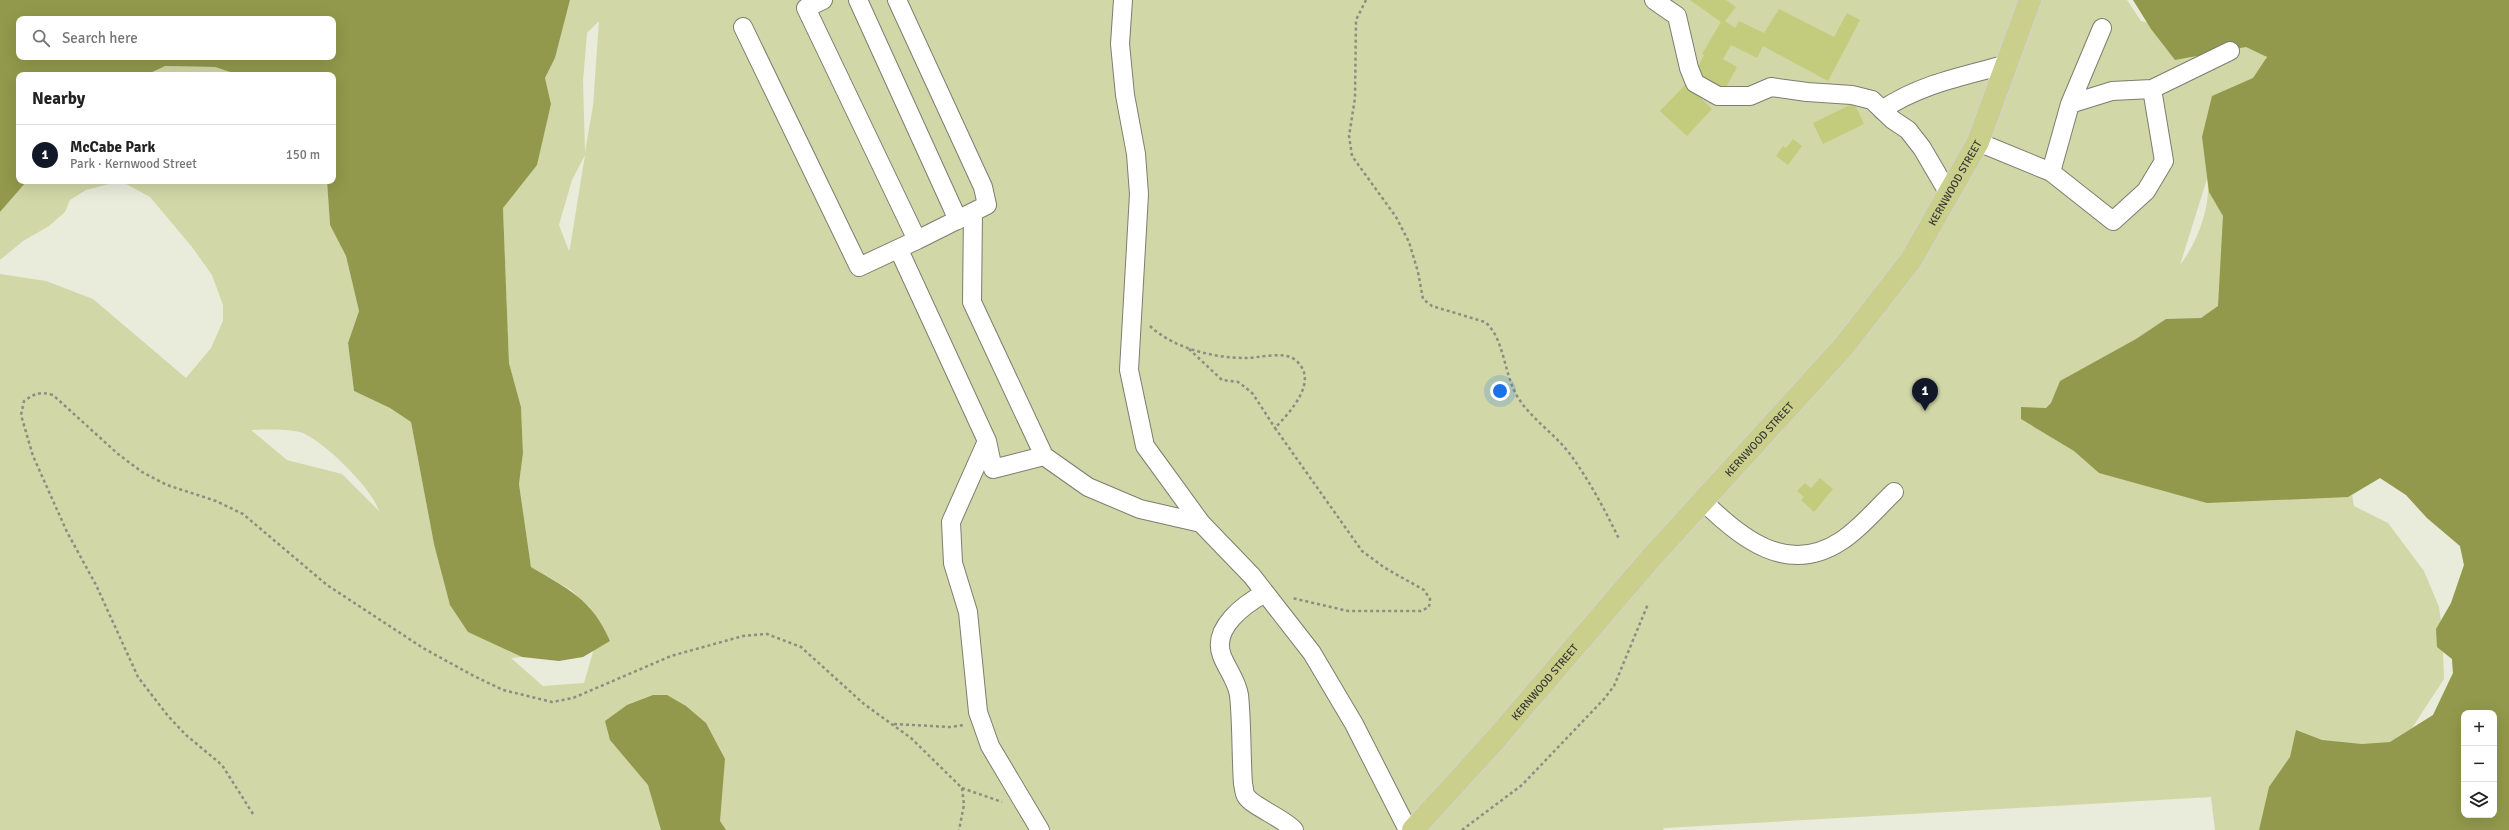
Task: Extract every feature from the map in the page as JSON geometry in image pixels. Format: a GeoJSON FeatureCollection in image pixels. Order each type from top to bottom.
{"type":"FeatureCollection","features":[{"type":"Feature","properties":{"kind":"main road","name":"KERNWOOD STREET"},"geometry":{"type":"LineString","coordinates":[[1413,830],[1495,740],[1650,559],[1844,346],[1911,260],[1978,142],[2008,64],[2030,0]]}},
{"type":"Feature","properties":{"kind":"lane"},"geometry":{"type":"LineString","coordinates":[[823,0],[806,8],[917,240]]}},
{"type":"Feature","properties":{"kind":"lane"},"geometry":{"type":"LineString","coordinates":[[858,0],[966,216],[972,302],[1044,456],[1088,487],[1140,509],[1201,523]]}},
{"type":"Feature","properties":{"kind":"lane"},"geometry":{"type":"LineString","coordinates":[[743,27],[858,267],[899,250],[987,205],[983,187],[897,0]]}},
{"type":"Feature","properties":{"kind":"lane"},"geometry":{"type":"LineString","coordinates":[[1123,0],[1120,44],[1125,95],[1136,154],[1139,194],[1129,370],[1145,446],[1201,523],[1252,576],[1312,653],[1354,724],[1408,830]]}},
{"type":"Feature","properties":{"kind":"lane"},"geometry":{"type":"LineString","coordinates":[[1654,0],[1678,16],[1689,68],[1695,83],[1718,96],[1750,96],[1771,87],[1787,88],[1807,92],[1852,95],[1872,100],[1882,110],[1908,130],[1922,148],[1949,194]]}},
{"type":"Feature","properties":{"kind":"lane"},"geometry":{"type":"LineString","coordinates":[[2051,172],[2070,104],[2102,28]]}},
{"type":"Feature","properties":{"kind":"lane"},"geometry":{"type":"LineString","coordinates":[[2070,104],[2112,91],[2152,89],[2230,51]]}},
{"type":"Feature","properties":{"kind":"lane"},"geometry":{"type":"LineString","coordinates":[[1882,110],[1902,96],[1934,84],[2008,64]]}},
{"type":"Feature","properties":{"kind":"lane"},"geometry":{"type":"LineString","coordinates":[[1978,142],[2051,172],[2113,221],[2146,191],[2164,161],[2152,89]]}},
{"type":"Feature","properties":{"kind":"lane"},"geometry":{"type":"LineString","coordinates":[[899,250],[987,441],[993,469],[1044,456]]}},
{"type":"Feature","properties":{"kind":"lane"},"geometry":{"type":"LineString","coordinates":[[987,441],[951,522],[952,563],[968,612],[978,712],[990,746],[1040,830]]}},
{"type":"Feature","properties":{"kind":"lane"},"geometry":{"type":"LineString","coordinates":[[1703,501],[1725,524],[1749,539],[1783,556],[1809,556],[1841,541],[1894,492]]}},
{"type":"Feature","properties":{"kind":"lane"},"geometry":{"type":"LineString","coordinates":[[1265,593],[1234,615],[1226,626],[1221,644],[1221,654],[1239,694],[1243,784],[1246,796],[1253,803],[1287,823],[1294,830]]}},
{"type":"Feature","properties":{"kind":"path"},"geometry":{"type":"LineString","coordinates":[[1366,0],[1356,20],[1355,98],[1349,136],[1352,156],[1396,216],[1409,242],[1418,272],[1423,299],[1432,306],[1479,320],[1493,328],[1498,338],[1509,380],[1524,408],[1569,454],[1599,500],[1619,539]]}},
{"type":"Feature","properties":{"kind":"path"},"geometry":{"type":"LineString","coordinates":[[1133,310],[1161,336],[1189,349],[1245,358],[1280,356],[1293,358],[1304,371],[1304,387],[1297,401],[1275,428]]}},
{"type":"Feature","properties":{"kind":"path"},"geometry":{"type":"LineString","coordinates":[[1189,349],[1222,380],[1238,382],[1253,394],[1275,428],[1362,551],[1385,568],[1424,590],[1430,599],[1429,607],[1421,611],[1348,611],[1300,598],[1278,598],[1265,593]]}},
{"type":"Feature","properties":{"kind":"path"},"geometry":{"type":"LineString","coordinates":[[253,814],[222,765],[186,735],[168,716],[138,677],[96,585],[67,532],[33,456],[20,415],[24,401],[35,394],[44,392],[53,395],[118,454],[148,476],[167,486],[216,501],[243,514],[327,585],[423,648],[503,690],[552,702],[573,698],[671,656],[742,636],[768,634],[801,647],[864,704],[893,724],[935,760],[962,788],[1029,812]]}},
{"type":"Feature","properties":{"kind":"path"},"geometry":{"type":"LineString","coordinates":[[1462,830],[1522,785],[1604,699],[1614,686],[1648,604]]}},
{"type":"Feature","properties":{"kind":"path"},"geometry":{"type":"LineString","coordinates":[[893,724],[950,727],[968,725],[978,712]]}},
{"type":"Feature","properties":{"kind":"path"},"geometry":{"type":"LineString","coordinates":[[959,830],[964,805],[962,788]]}},
{"type":"Feature","properties":{"kind":"shaded area"},"geometry":{"type":"Polygon","coordinates":[[[0,0],[570,0],[555,58],[545,78],[551,104],[537,165],[503,208],[509,363],[521,407],[523,453],[519,484],[531,567],[578,596],[595,615],[610,641],[583,657],[559,661],[522,657],[468,632],[450,605],[434,544],[411,422],[390,408],[354,391],[348,343],[359,311],[346,256],[330,225],[327,184],[336,184],[336,72],[230,72],[215,67],[165,66],[152,72],[16,72],[16,184],[24,184],[0,212],[0,0]]]}},
{"type":"Feature","properties":{"kind":"shaded area"},"geometry":{"type":"Polygon","coordinates":[[[570,0],[2127,0],[2141,21],[2264,51],[2266,58],[2267,57],[2509,458],[2465,710],[2461,710],[2461,735],[2448,830],[2215,830],[2211,797],[1664,828],[1663,830],[0,830],[0,274],[46,281],[93,299],[186,378],[211,348],[223,321],[223,305],[212,275],[192,247],[150,197],[126,184],[327,184],[330,225],[346,256],[359,311],[348,343],[354,391],[390,408],[411,422],[434,544],[490,642],[522,657],[511,658],[543,686],[584,683],[593,652],[590,608],[571,590],[531,567],[519,484],[523,453],[521,407],[509,363],[503,208],[515,190],[545,128],[551,104],[545,78],[555,58],[570,0]],[[599,21],[587,33],[583,81],[585,152],[593,106],[599,21]],[[585,155],[572,180],[559,225],[569,251],[570,248],[585,155]],[[2207,179],[2180,265],[2192,247],[2205,213],[2208,190],[2207,179]],[[269,429],[251,430],[287,460],[342,474],[379,511],[367,490],[357,478],[321,444],[300,432],[269,429]],[[2380,478],[2352,495],[2354,506],[2388,523],[2424,571],[2439,607],[2441,621],[2451,603],[2464,565],[2460,546],[2427,518],[2406,495],[2380,478]],[[2443,652],[2444,679],[2412,728],[2433,715],[2453,673],[2452,659],[2443,652]]]}},
{"type":"Feature","properties":{"kind":"shaded area"},"geometry":{"type":"Polygon","coordinates":[[[2133,0],[2509,0],[2509,830],[2259,830],[2269,787],[2290,757],[2296,730],[2322,740],[2362,744],[2390,742],[2433,715],[2453,673],[2452,659],[2437,647],[2436,629],[2451,603],[2464,565],[2460,546],[2427,518],[2406,495],[2380,478],[2348,497],[2207,503],[2099,473],[2074,451],[2021,419],[2021,407],[2046,408],[2051,403],[2060,381],[2136,339],[2166,319],[2201,318],[2218,306],[2223,216],[2209,192],[2202,137],[2212,96],[2253,78],[2267,57],[2246,47],[2175,60],[2151,29],[2133,0]]]}},
{"type":"Feature","properties":{"kind":"shaded area"},"geometry":{"type":"Polygon","coordinates":[[[164,66],[215,67],[230,72],[152,72],[164,66]]]}},
{"type":"Feature","properties":{"kind":"shaded area"},"geometry":{"type":"Polygon","coordinates":[[[24,184],[109,184],[86,190],[70,200],[65,212],[49,226],[23,241],[0,260],[0,212],[24,184]]]}},
{"type":"Feature","properties":{"kind":"shaded area"},"geometry":{"type":"Polygon","coordinates":[[[653,695],[667,695],[686,706],[706,723],[725,759],[720,821],[726,830],[661,830],[648,785],[610,740],[605,721],[627,705],[653,695]]]}},
{"type":"Feature","properties":{"kind":"building"},"geometry":{"type":"Polygon","coordinates":[[[1690,0],[1726,0],[1736,7],[1725,21],[1735,28],[1739,21],[1764,33],[1779,9],[1834,37],[1847,13],[1860,20],[1828,81],[1763,46],[1757,58],[1731,45],[1723,59],[1737,67],[1724,91],[1694,75],[1704,55],[1702,54],[1721,22],[1690,0]]]}},
{"type":"Feature","properties":{"kind":"building"},"geometry":{"type":"Polygon","coordinates":[[[1686,84],[1712,109],[1687,136],[1660,111],[1686,84]]]}},
{"type":"Feature","properties":{"kind":"building"},"geometry":{"type":"Polygon","coordinates":[[[1854,103],[1864,124],[1823,144],[1813,123],[1854,103]]]}},
{"type":"Feature","properties":{"kind":"building"},"geometry":{"type":"Polygon","coordinates":[[[1793,139],[1802,146],[1788,165],[1776,156],[1783,146],[1786,148],[1793,139]]]}},
{"type":"Feature","properties":{"kind":"building"},"geometry":{"type":"Polygon","coordinates":[[[1820,478],[1833,489],[1814,512],[1801,500],[1804,497],[1797,491],[1805,483],[1811,488],[1820,478]]]}},
{"type":"Feature","properties":{"kind":"place","name":"McCabe Park"},"geometry":{"type":"Point","coordinates":[1925,411]}}]}
